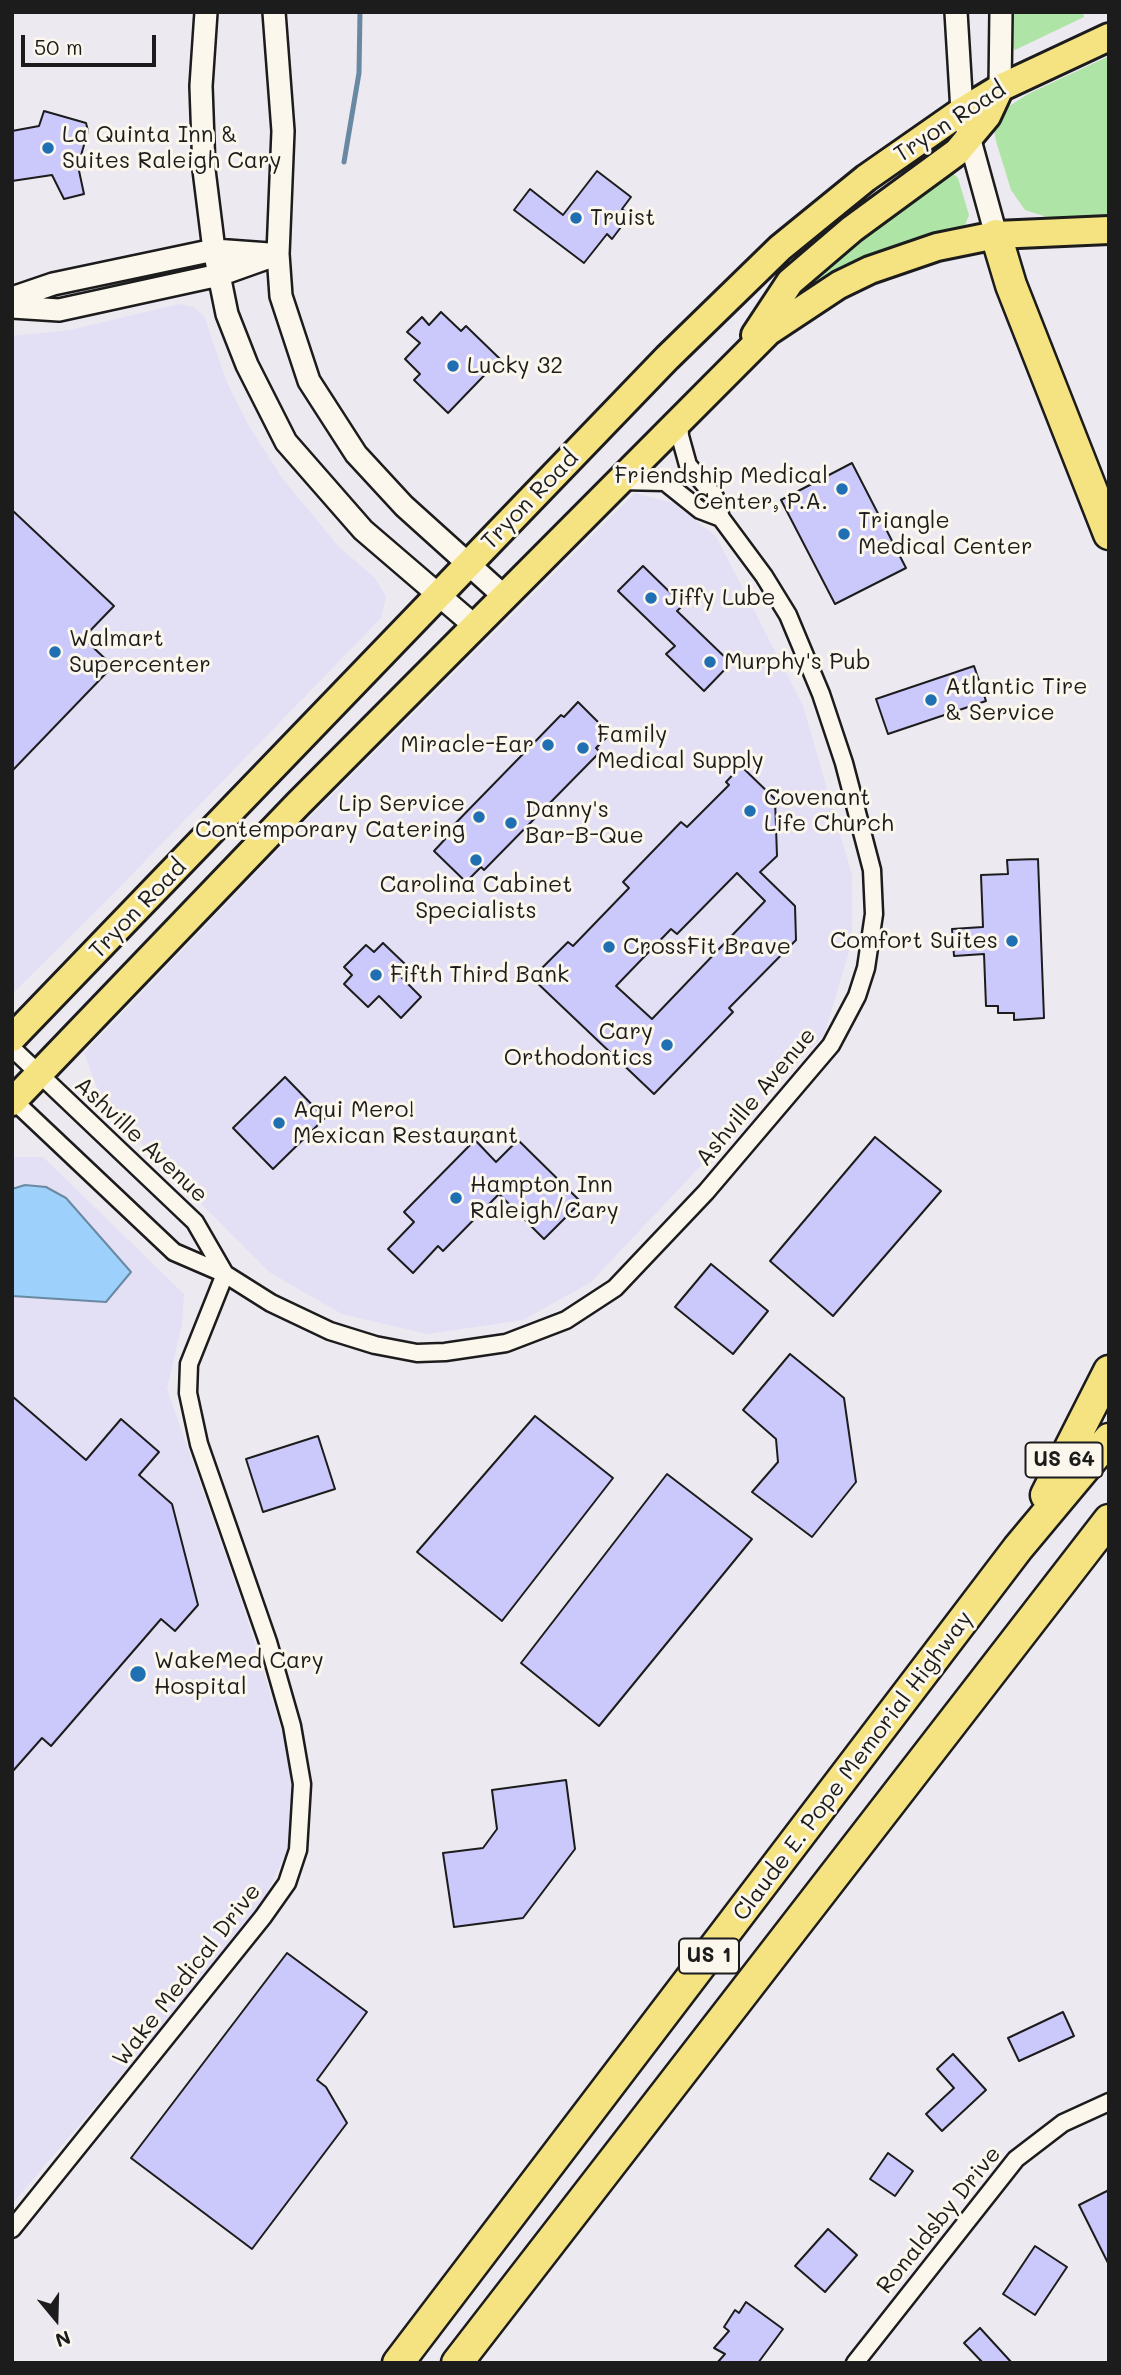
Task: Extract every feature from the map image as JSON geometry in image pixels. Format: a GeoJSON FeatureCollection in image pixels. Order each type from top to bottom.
{"type":"FeatureCollection","features":[{"type":"Feature","properties":{"kind":"highway"},"geometry":{"type":"LineString","coordinates":[[996,235],[1011,285],[1109,534]]}},
{"type":"Feature","properties":{"kind":"highway","name":"US 64"},"geometry":{"type":"LineString","coordinates":[[1018,1548],[1109,1371]]}},
{"type":"Feature","properties":{"kind":"highway","name":"Claude E. Pope Memorial Highway"},"geometry":{"type":"LineString","coordinates":[[398,2363],[1018,1548],[1109,1439]]}},
{"type":"Feature","properties":{"kind":"highway","name":"US 1"},"geometry":{"type":"LineString","coordinates":[[457,2363],[1109,1520]]}},
{"type":"Feature","properties":{"kind":"main road","name":"Tryon Road"},"geometry":{"type":"LineString","coordinates":[[12,1038],[667,358],[780,248],[866,178],[962,111],[1000,88],[1109,37]]}},
{"type":"Feature","properties":{"kind":"main road"},"geometry":{"type":"LineString","coordinates":[[740,357],[790,282],[852,229],[944,163],[970,139],[987,116],[1000,88]]}},
{"type":"Feature","properties":{"kind":"main road","name":"Tryon Road"},"geometry":{"type":"LineString","coordinates":[[13,1100],[298,804],[506,598],[740,357],[807,304],[870,270],[937,247],[996,235],[1109,230]]}},
{"type":"Feature","properties":{"kind":"street"},"geometry":{"type":"LineString","coordinates":[[206,12],[201,86],[204,170],[214,250],[227,314],[247,365],[286,442],[363,530],[476,627]]}},
{"type":"Feature","properties":{"kind":"street"},"geometry":{"type":"LineString","coordinates":[[274,12],[284,131],[278,254],[281,296],[309,381],[356,454],[404,506],[506,598]]}},
{"type":"Feature","properties":{"kind":"street"},"geometry":{"type":"LineString","coordinates":[[956,12],[962,111],[996,235]]}},
{"type":"Feature","properties":{"kind":"street"},"geometry":{"type":"LineString","coordinates":[[1000,88],[1001,12]]}},
{"type":"Feature","properties":{"kind":"street"},"geometry":{"type":"LineString","coordinates":[[12,298],[53,284],[214,250],[278,254]]}},
{"type":"Feature","properties":{"kind":"street"},"geometry":{"type":"LineString","coordinates":[[12,307],[59,310],[219,275],[278,254]]}},
{"type":"Feature","properties":{"kind":"street","name":"Ashville Avenue"},"geometry":{"type":"LineString","coordinates":[[13,1100],[174,1252],[225,1274],[283,1309],[330,1331],[375,1345],[417,1353],[445,1352],[506,1343],[566,1320],[615,1288],[706,1192],[831,1045],[857,996],[866,968],[874,914],[872,870],[845,763],[821,694],[788,615],[764,576],[721,518],[715,496],[688,465],[680,436],[679,420]]}},
{"type":"Feature","properties":{"kind":"street","name":"Ashville Avenue"},"geometry":{"type":"LineString","coordinates":[[620,481],[665,482],[700,510],[721,518]]}},
{"type":"Feature","properties":{"kind":"street","name":"Ashville Avenue"},"geometry":{"type":"LineString","coordinates":[[12,1048],[195,1222],[225,1274]]}},
{"type":"Feature","properties":{"kind":"street","name":"Wake Medical Drive"},"geometry":{"type":"LineString","coordinates":[[12,2230],[264,1917],[287,1883],[298,1850],[302,1784],[292,1726],[268,1642],[199,1444],[188,1393],[189,1364],[225,1274]]}},
{"type":"Feature","properties":{"kind":"street","name":"Ronaldsby Drive"},"geometry":{"type":"LineString","coordinates":[[855,2363],[1016,2159],[1063,2123],[1109,2102]]}},
{"type":"Feature","properties":{"kind":"shaded area"},"geometry":{"type":"Polygon","coordinates":[[[179,304],[194,307],[204,316],[227,383],[249,426],[282,478],[339,547],[375,578],[386,597],[381,618],[12,994],[12,336],[70,330],[179,304]]]}},
{"type":"Feature","properties":{"kind":"shaded area"},"geometry":{"type":"Polygon","coordinates":[[[635,493],[673,503],[716,536],[803,706],[852,875],[852,942],[824,1035],[591,1282],[523,1320],[427,1334],[342,1314],[269,1272],[104,1106],[84,1053],[297,830],[635,493]]]}},
{"type":"Feature","properties":{"kind":"shaded area","name":"WakeMed Cary Hospital"},"geometry":{"type":"Polygon","coordinates":[[[12,1157],[43,1157],[184,1294],[182,1324],[167,1389],[241,1600],[287,1748],[292,1795],[291,1843],[255,1918],[12,2204],[12,1157]]]}},
{"type":"Feature","properties":{"kind":"green space"},"geometry":{"type":"Polygon","coordinates":[[[1012,12],[1083,12],[1084,17],[1015,50],[1011,45],[1012,12]]]}},
{"type":"Feature","properties":{"kind":"green space"},"geometry":{"type":"Polygon","coordinates":[[[1109,56],[1109,219],[1056,220],[1025,210],[1011,190],[996,141],[994,130],[1003,110],[1028,94],[1109,56]]]}},
{"type":"Feature","properties":{"kind":"green space"},"geometry":{"type":"Polygon","coordinates":[[[952,172],[958,178],[969,215],[965,225],[871,255],[799,291],[833,259],[952,172]]]}},
{"type":"Feature","properties":{"kind":"water"},"geometry":{"type":"Polygon","coordinates":[[[25,1185],[46,1187],[66,1198],[131,1272],[106,1302],[12,1296],[12,1189],[25,1185]]]}},
{"type":"Feature","properties":{"kind":"building","name":"La Quinta Inn & Suites Raleigh Cary"},"geometry":{"type":"Polygon","coordinates":[[[44,111],[86,123],[88,131],[78,166],[84,194],[64,199],[52,175],[12,181],[12,131],[39,126],[44,111]]]}},
{"type":"Feature","properties":{"kind":"building","name":"Truist"},"geometry":{"type":"Polygon","coordinates":[[[597,171],[631,197],[622,209],[630,215],[612,239],[607,234],[584,263],[514,210],[530,189],[563,215],[597,171]]]}},
{"type":"Feature","properties":{"kind":"building","name":"Lucky 32"},"geometry":{"type":"Polygon","coordinates":[[[441,312],[461,331],[466,326],[500,359],[448,413],[414,380],[420,374],[405,359],[420,343],[407,332],[422,317],[429,325],[441,312]]]}},
{"type":"Feature","properties":{"kind":"building","name":"Triangle Medical Center"},"geometry":{"type":"Polygon","coordinates":[[[852,463],[906,568],[835,604],[781,500],[852,463]]]}},
{"type":"Feature","properties":{"kind":"building","name":"Walmart Supercenter"},"geometry":{"type":"Polygon","coordinates":[[[12,510],[114,606],[83,638],[113,666],[12,771],[12,510]]]}},
{"type":"Feature","properties":{"kind":"building"},"geometry":{"type":"Polygon","coordinates":[[[643,566],[683,605],[677,611],[731,663],[704,691],[666,654],[675,646],[618,591],[643,566]]]}},
{"type":"Feature","properties":{"kind":"building","name":"Atlantic Tire & Service"},"geometry":{"type":"Polygon","coordinates":[[[974,666],[986,701],[888,734],[876,699],[974,666]]]}},
{"type":"Feature","properties":{"kind":"building"},"geometry":{"type":"Polygon","coordinates":[[[578,702],[610,734],[596,748],[600,752],[484,870],[481,867],[466,882],[434,851],[448,836],[445,834],[561,715],[564,717],[578,702]]]}},
{"type":"Feature","properties":{"kind":"building"},"geometry":{"type":"Polygon","coordinates":[[[741,766],[775,799],[777,856],[760,872],[795,906],[796,940],[729,1008],[733,1012],[654,1094],[532,978],[568,942],[573,946],[629,888],[623,882],[681,822],[687,827],[729,785],[726,782],[741,766]],[[737,873],[677,934],[671,929],[616,986],[652,1019],[765,901],[737,873]]]}},
{"type":"Feature","properties":{"kind":"building","name":"Comfort Suites"},"geometry":{"type":"Polygon","coordinates":[[[1038,859],[1044,1018],[1014,1020],[1014,1013],[998,1013],[998,1006],[986,1006],[984,954],[954,956],[952,929],[983,927],[981,875],[1008,874],[1007,860],[1038,859]]]}},
{"type":"Feature","properties":{"kind":"building","name":"Fifth Third Bank"},"geometry":{"type":"Polygon","coordinates":[[[383,943],[407,966],[399,975],[421,997],[401,1018],[379,996],[368,1007],[344,984],[352,975],[344,967],[366,945],[374,952],[383,943]]]}},
{"type":"Feature","properties":{"kind":"building","name":"Aqui Mero! Mexican Restaurant"},"geometry":{"type":"Polygon","coordinates":[[[285,1077],[325,1118],[273,1169],[233,1128],[285,1077]]]}},
{"type":"Feature","properties":{"kind":"building"},"geometry":{"type":"Polygon","coordinates":[[[875,1137],[941,1191],[833,1316],[770,1261],[875,1137]]]}},
{"type":"Feature","properties":{"kind":"building","name":"Hampton Inn Raleigh/Cary"},"geometry":{"type":"Polygon","coordinates":[[[475,1140],[496,1162],[518,1140],[581,1202],[544,1239],[499,1194],[443,1251],[438,1246],[413,1273],[388,1249],[414,1222],[404,1212],[475,1140]]]}},
{"type":"Feature","properties":{"kind":"building"},"geometry":{"type":"Polygon","coordinates":[[[711,1264],[768,1311],[733,1354],[675,1307],[711,1264]]]}},
{"type":"Feature","properties":{"kind":"building"},"geometry":{"type":"Polygon","coordinates":[[[790,1354],[844,1398],[856,1482],[812,1537],[752,1492],[778,1462],[776,1439],[743,1410],[790,1354]]]}},
{"type":"Feature","properties":{"kind":"building"},"geometry":{"type":"Polygon","coordinates":[[[12,1396],[86,1460],[121,1419],[159,1452],[139,1475],[172,1504],[198,1605],[175,1631],[161,1619],[51,1746],[42,1738],[12,1772],[12,1396]]]}},
{"type":"Feature","properties":{"kind":"building"},"geometry":{"type":"Polygon","coordinates":[[[535,1416],[613,1478],[502,1621],[417,1552],[535,1416]]]}},
{"type":"Feature","properties":{"kind":"building"},"geometry":{"type":"Polygon","coordinates":[[[318,1436],[335,1489],[263,1512],[246,1459],[318,1436]]]}},
{"type":"Feature","properties":{"kind":"building"},"geometry":{"type":"Polygon","coordinates":[[[667,1474],[752,1539],[599,1726],[521,1663],[667,1474]]]}},
{"type":"Feature","properties":{"kind":"building"},"geometry":{"type":"Polygon","coordinates":[[[566,1780],[575,1849],[523,1918],[454,1927],[443,1853],[483,1848],[497,1829],[492,1790],[566,1780]]]}},
{"type":"Feature","properties":{"kind":"building"},"geometry":{"type":"Polygon","coordinates":[[[287,1953],[367,2012],[317,2080],[326,2087],[347,2123],[252,2249],[131,2158],[287,1953]]]}},
{"type":"Feature","properties":{"kind":"building"},"geometry":{"type":"Polygon","coordinates":[[[1063,2012],[1074,2036],[1019,2061],[1008,2038],[1063,2012]]]}},
{"type":"Feature","properties":{"kind":"building"},"geometry":{"type":"Polygon","coordinates":[[[953,2054],[986,2090],[942,2131],[926,2114],[954,2088],[937,2069],[953,2054]]]}},
{"type":"Feature","properties":{"kind":"building"},"geometry":{"type":"Polygon","coordinates":[[[888,2153],[913,2171],[895,2196],[870,2179],[888,2153]]]}},
{"type":"Feature","properties":{"kind":"building"},"geometry":{"type":"Polygon","coordinates":[[[1109,2190],[1109,2265],[1079,2205],[1109,2190]]]}},
{"type":"Feature","properties":{"kind":"building"},"geometry":{"type":"Polygon","coordinates":[[[828,2229],[857,2255],[825,2292],[795,2266],[828,2229]]]}},
{"type":"Feature","properties":{"kind":"building"},"geometry":{"type":"Polygon","coordinates":[[[1035,2246],[1067,2267],[1035,2315],[1003,2294],[1035,2246]]]}},
{"type":"Feature","properties":{"kind":"building"},"geometry":{"type":"Polygon","coordinates":[[[746,2302],[783,2329],[758,2363],[717,2363],[725,2354],[714,2348],[729,2331],[724,2327],[735,2310],[739,2313],[746,2302]]]}},
{"type":"Feature","properties":{"kind":"building"},"geometry":{"type":"Polygon","coordinates":[[[980,2328],[1012,2363],[983,2363],[964,2343],[980,2328]]]}},
{"type":"Feature","properties":{"kind":"waterway"},"geometry":{"type":"LineString","coordinates":[[344,162],[359,73],[360,12]]}},
{"type":"Feature","properties":{"kind":"place","name":"La Quinta Inn & Suites Raleigh Cary"},"geometry":{"type":"Point","coordinates":[48,148]}},
{"type":"Feature","properties":{"kind":"place","name":"Truist"},"geometry":{"type":"Point","coordinates":[576,218]}},
{"type":"Feature","properties":{"kind":"place","name":"Lucky 32"},"geometry":{"type":"Point","coordinates":[453,366]}},
{"type":"Feature","properties":{"kind":"place","name":"Friendship Medical Center, P.A."},"geometry":{"type":"Point","coordinates":[842,489]}},
{"type":"Feature","properties":{"kind":"place","name":"Triangle Medical Center"},"geometry":{"type":"Point","coordinates":[844,534]}},
{"type":"Feature","properties":{"kind":"place","name":"Jiffy Lube"},"geometry":{"type":"Point","coordinates":[651,598]}},
{"type":"Feature","properties":{"kind":"place","name":"Walmart Supercenter"},"geometry":{"type":"Point","coordinates":[55,652]}},
{"type":"Feature","properties":{"kind":"place","name":"Murphy's Pub"},"geometry":{"type":"Point","coordinates":[710,662]}},
{"type":"Feature","properties":{"kind":"place","name":"Atlantic Tire & Service"},"geometry":{"type":"Point","coordinates":[931,700]}},
{"type":"Feature","properties":{"kind":"place","name":"Miracle-Ear"},"geometry":{"type":"Point","coordinates":[548,745]}},
{"type":"Feature","properties":{"kind":"place","name":"Family Medical Supply"},"geometry":{"type":"Point","coordinates":[583,748]}},
{"type":"Feature","properties":{"kind":"place","name":"Covenant Life Church"},"geometry":{"type":"Point","coordinates":[750,811]}},
{"type":"Feature","properties":{"kind":"place","name":"Lip Service Contemporary Catering"},"geometry":{"type":"Point","coordinates":[479,817]}},
{"type":"Feature","properties":{"kind":"place","name":"Danny's Bar-B-Que"},"geometry":{"type":"Point","coordinates":[511,823]}},
{"type":"Feature","properties":{"kind":"place","name":"Carolina Cabinet Specialists"},"geometry":{"type":"Point","coordinates":[476,860]}},
{"type":"Feature","properties":{"kind":"place","name":"Comfort Suites"},"geometry":{"type":"Point","coordinates":[1012,941]}},
{"type":"Feature","properties":{"kind":"place","name":"CrossFit Brave"},"geometry":{"type":"Point","coordinates":[609,947]}},
{"type":"Feature","properties":{"kind":"place","name":"Fifth Third Bank"},"geometry":{"type":"Point","coordinates":[376,975]}},
{"type":"Feature","properties":{"kind":"place","name":"Cary Orthodontics"},"geometry":{"type":"Point","coordinates":[667,1045]}},
{"type":"Feature","properties":{"kind":"place","name":"Aqui Mero! Mexican Restaurant"},"geometry":{"type":"Point","coordinates":[279,1123]}},
{"type":"Feature","properties":{"kind":"place","name":"Hampton Inn Raleigh/Cary"},"geometry":{"type":"Point","coordinates":[456,1198]}},
{"type":"Feature","properties":{"kind":"place","name":"WakeMed Cary Hospital"},"geometry":{"type":"Point","coordinates":[138,1674]}}]}
